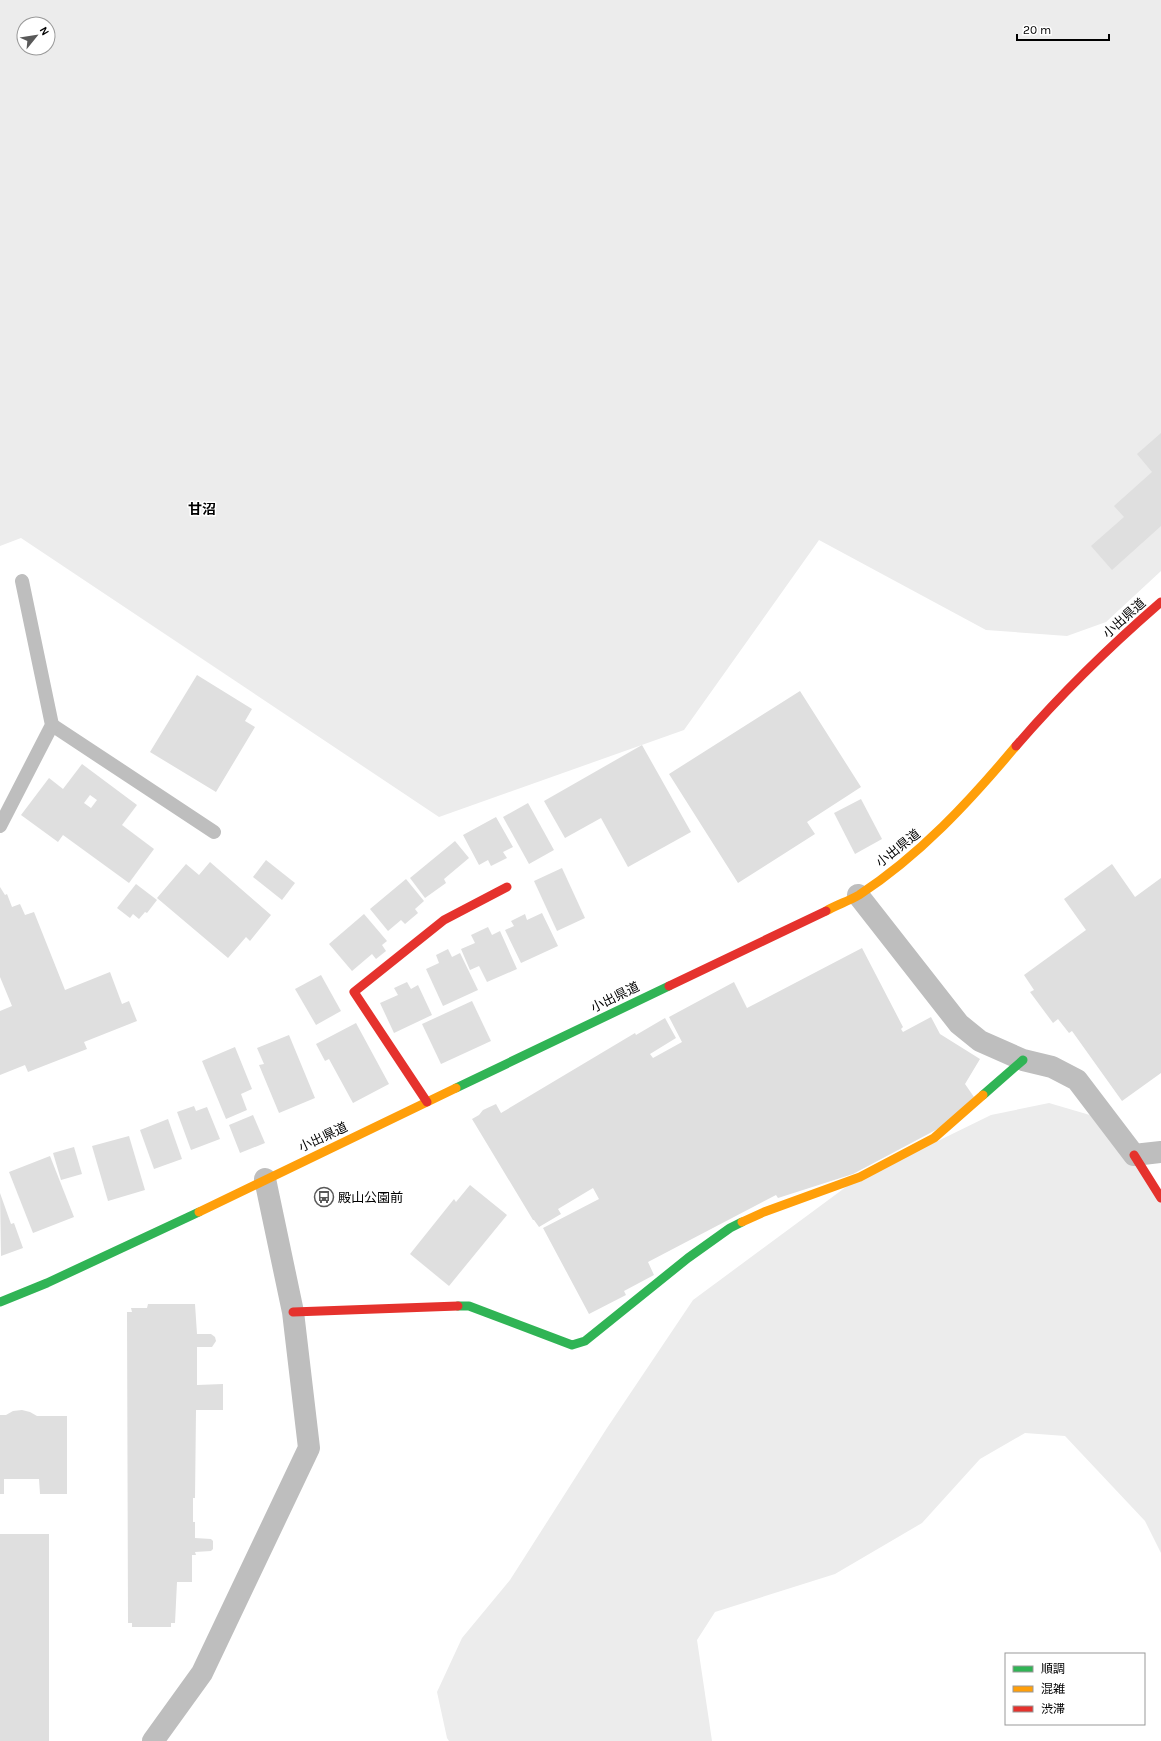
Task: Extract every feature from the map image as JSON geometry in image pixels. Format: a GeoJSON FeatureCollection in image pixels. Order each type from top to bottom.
{"type":"FeatureCollection","features":[{"type":"Feature","properties":{"kind":"main road","name":"小出県道"},"geometry":{"type":"LineString","coordinates":[[0,1302],[117,1251],[858,895],[906,860],[936,834],[970,799],[1083,672],[1161,602]]}},
{"type":"Feature","properties":{"kind":"main road"},"geometry":{"type":"LineString","coordinates":[[427,1102],[354,992],[444,920],[507,887]]}},
{"type":"Feature","properties":{"kind":"main road"},"geometry":{"type":"LineString","coordinates":[[293,1312],[469,1306],[572,1345],[585,1341],[688,1258],[730,1228],[764,1212],[860,1177],[934,1138],[1023,1060]]}},
{"type":"Feature","properties":{"kind":"main road"},"geometry":{"type":"LineString","coordinates":[[1134,1155],[1161,1198]]}},
{"type":"Feature","properties":{"kind":"street"},"geometry":{"type":"LineString","coordinates":[[858,895],[959,1024],[980,1041],[1023,1060],[1052,1067],[1077,1080],[1134,1155],[1161,1152]]}},
{"type":"Feature","properties":{"kind":"street"},"geometry":{"type":"LineString","coordinates":[[153,1741],[202,1673],[309,1448],[293,1312],[265,1179]]}},
{"type":"Feature","properties":{"kind":"lane"},"geometry":{"type":"LineString","coordinates":[[0,826],[52,725],[22,581]]}},
{"type":"Feature","properties":{"kind":"lane"},"geometry":{"type":"LineString","coordinates":[[52,725],[214,832]]}},
{"type":"Feature","properties":{"kind":"shaded area"},"geometry":{"type":"Polygon","coordinates":[[[0,0],[1161,0],[1161,571],[1106,622],[1067,636],[986,630],[819,540],[684,730],[439,817],[21,538],[0,546],[0,0]]]}},
{"type":"Feature","properties":{"kind":"shaded area"},"geometry":{"type":"Polygon","coordinates":[[[1049,1103],[1100,1118],[1161,1194],[1161,1553],[1145,1521],[1065,1436],[1025,1433],[980,1459],[922,1523],[835,1574],[715,1612],[697,1640],[712,1741],[449,1741],[447,1738],[437,1692],[462,1638],[510,1580],[607,1428],[693,1300],[850,1184],[991,1115],[1049,1103]]]}},
{"type":"Feature","properties":{"kind":"building"},"geometry":{"type":"Polygon","coordinates":[[[1161,433],[1161,526],[1112,570],[1091,546],[1124,517],[1114,506],[1152,472],[1137,454],[1161,433]]]}},
{"type":"Feature","properties":{"kind":"building"},"geometry":{"type":"Polygon","coordinates":[[[197,675],[252,709],[245,721],[255,727],[216,792],[150,752],[197,675]]]}},
{"type":"Feature","properties":{"kind":"building"},"geometry":{"type":"Polygon","coordinates":[[[800,691],[861,787],[807,822],[815,834],[738,883],[669,774],[800,691]]]}},
{"type":"Feature","properties":{"kind":"building"},"geometry":{"type":"Polygon","coordinates":[[[642,745],[691,832],[628,867],[601,818],[565,838],[544,801],[642,745]]]}},
{"type":"Feature","properties":{"kind":"building"},"geometry":{"type":"Polygon","coordinates":[[[82,764],[137,805],[122,825],[154,849],[129,883],[63,835],[58,842],[21,815],[49,778],[63,789],[82,764]],[[90,795],[84,803],[91,808],[97,800],[90,795]]]}},
{"type":"Feature","properties":{"kind":"building"},"geometry":{"type":"Polygon","coordinates":[[[861,799],[882,839],[855,854],[834,813],[861,799]]]}},
{"type":"Feature","properties":{"kind":"building"},"geometry":{"type":"Polygon","coordinates":[[[528,803],[554,850],[529,864],[503,817],[528,803]]]}},
{"type":"Feature","properties":{"kind":"building"},"geometry":{"type":"Polygon","coordinates":[[[496,817],[513,847],[503,852],[507,858],[491,866],[488,860],[479,865],[463,835],[496,817]]]}},
{"type":"Feature","properties":{"kind":"building"},"geometry":{"type":"Polygon","coordinates":[[[455,841],[469,858],[444,879],[446,883],[425,898],[410,878],[455,841]]]}},
{"type":"Feature","properties":{"kind":"building"},"geometry":{"type":"Polygon","coordinates":[[[266,860],[295,883],[282,900],[253,877],[266,860]]]}},
{"type":"Feature","properties":{"kind":"building"},"geometry":{"type":"Polygon","coordinates":[[[210,862],[271,915],[250,941],[246,937],[228,958],[157,898],[186,864],[199,875],[210,862]]]}},
{"type":"Feature","properties":{"kind":"building"},"geometry":{"type":"Polygon","coordinates":[[[1112,864],[1135,897],[1161,878],[1161,1073],[1122,1101],[1072,1031],[1069,1033],[1058,1019],[1053,1023],[1030,992],[1034,990],[1024,975],[1086,930],[1064,899],[1112,864]]]}},
{"type":"Feature","properties":{"kind":"building"},"geometry":{"type":"Polygon","coordinates":[[[562,868],[585,918],[557,931],[534,881],[562,868]]]}},
{"type":"Feature","properties":{"kind":"building"},"geometry":{"type":"Polygon","coordinates":[[[406,879],[424,901],[415,909],[418,913],[405,924],[401,920],[388,931],[370,909],[406,879]]]}},
{"type":"Feature","properties":{"kind":"building"},"geometry":{"type":"Polygon","coordinates":[[[136,884],[157,900],[147,913],[145,912],[139,919],[133,914],[130,918],[117,908],[136,884]]]}},
{"type":"Feature","properties":{"kind":"building"},"geometry":{"type":"Polygon","coordinates":[[[0,887],[5,895],[7,894],[12,907],[20,904],[25,915],[34,912],[65,990],[110,972],[122,1004],[129,1001],[137,1021],[84,1042],[87,1049],[28,1072],[25,1065],[0,1075],[0,1011],[12,1006],[0,977],[0,887]]]}},
{"type":"Feature","properties":{"kind":"building"},"geometry":{"type":"Polygon","coordinates":[[[542,913],[558,946],[521,963],[505,930],[514,926],[511,921],[525,914],[527,920],[542,913]]]}},
{"type":"Feature","properties":{"kind":"building"},"geometry":{"type":"Polygon","coordinates":[[[364,914],[387,941],[382,945],[386,951],[376,959],[372,954],[352,971],[329,944],[364,914]]]}},
{"type":"Feature","properties":{"kind":"building"},"geometry":{"type":"Polygon","coordinates":[[[488,927],[492,935],[500,931],[517,969],[487,982],[479,966],[470,970],[461,949],[475,943],[471,935],[488,927]]]}},
{"type":"Feature","properties":{"kind":"building"},"geometry":{"type":"Polygon","coordinates":[[[862,948],[903,1027],[901,1029],[903,1032],[931,1017],[940,1034],[980,1059],[965,1084],[974,1097],[947,1124],[853,1174],[778,1198],[776,1195],[648,1262],[654,1275],[624,1291],[626,1295],[589,1314],[543,1228],[599,1199],[593,1188],[558,1209],[561,1214],[539,1227],[533,1220],[472,1119],[479,1115],[483,1110],[496,1104],[501,1113],[635,1033],[636,1035],[665,1018],[676,1038],[650,1054],[653,1058],[682,1042],[669,1017],[734,982],[747,1008],[862,948]]]}},
{"type":"Feature","properties":{"kind":"building"},"geometry":{"type":"Polygon","coordinates":[[[448,949],[452,957],[460,953],[478,990],[443,1006],[426,969],[439,963],[436,955],[448,949]]]}},
{"type":"Feature","properties":{"kind":"building"},"geometry":{"type":"Polygon","coordinates":[[[321,975],[341,1011],[316,1025],[295,989],[321,975]]]}},
{"type":"Feature","properties":{"kind":"building"},"geometry":{"type":"Polygon","coordinates":[[[407,982],[411,989],[418,985],[432,1015],[394,1033],[380,1003],[398,995],[394,988],[407,982]]]}},
{"type":"Feature","properties":{"kind":"building"},"geometry":{"type":"Polygon","coordinates":[[[472,1001],[491,1041],[441,1064],[422,1024],[472,1001]]]}},
{"type":"Feature","properties":{"kind":"building"},"geometry":{"type":"Polygon","coordinates":[[[356,1023],[389,1084],[353,1103],[329,1059],[325,1061],[316,1044],[356,1023]]]}},
{"type":"Feature","properties":{"kind":"building"},"geometry":{"type":"Polygon","coordinates":[[[289,1035],[315,1098],[279,1113],[259,1065],[264,1064],[257,1048],[289,1035]]]}},
{"type":"Feature","properties":{"kind":"building"},"geometry":{"type":"Polygon","coordinates":[[[235,1047],[252,1089],[241,1094],[247,1110],[226,1119],[202,1061],[235,1047]]]}},
{"type":"Feature","properties":{"kind":"building"},"geometry":{"type":"Polygon","coordinates":[[[194,1106],[196,1111],[207,1107],[220,1139],[191,1150],[177,1112],[194,1106]]]}},
{"type":"Feature","properties":{"kind":"building"},"geometry":{"type":"Polygon","coordinates":[[[253,1115],[265,1143],[240,1153],[229,1125],[253,1115]]]}},
{"type":"Feature","properties":{"kind":"building"},"geometry":{"type":"Polygon","coordinates":[[[168,1119],[182,1159],[154,1169],[140,1130],[168,1119]]]}},
{"type":"Feature","properties":{"kind":"building"},"geometry":{"type":"Polygon","coordinates":[[[129,1136],[145,1190],[108,1201],[92,1146],[129,1136]]]}},
{"type":"Feature","properties":{"kind":"building"},"geometry":{"type":"Polygon","coordinates":[[[74,1147],[82,1174],[61,1180],[53,1153],[74,1147]]]}},
{"type":"Feature","properties":{"kind":"building"},"geometry":{"type":"Polygon","coordinates":[[[50,1156],[74,1217],[33,1233],[9,1172],[50,1156]]]}},
{"type":"Feature","properties":{"kind":"building"},"geometry":{"type":"Polygon","coordinates":[[[470,1185],[507,1215],[449,1286],[410,1254],[454,1199],[456,1202],[470,1185]]]}},
{"type":"Feature","properties":{"kind":"building"},"geometry":{"type":"Polygon","coordinates":[[[0,1193],[11,1224],[14,1223],[23,1248],[1,1256],[0,1193]]]}},
{"type":"Feature","properties":{"kind":"building"},"geometry":{"type":"Polygon","coordinates":[[[148,1304],[195,1304],[197,1334],[211,1334],[215,1337],[216,1341],[212,1347],[197,1347],[197,1385],[223,1384],[223,1410],[196,1410],[195,1498],[193,1498],[193,1522],[195,1522],[195,1538],[211,1539],[213,1541],[213,1549],[211,1551],[195,1552],[196,1555],[192,1555],[192,1582],[177,1582],[175,1623],[171,1623],[171,1627],[132,1627],[132,1623],[128,1623],[127,1312],[132,1312],[131,1308],[147,1308],[148,1304]]]}},
{"type":"Feature","properties":{"kind":"building"},"geometry":{"type":"Polygon","coordinates":[[[22,1410],[37,1416],[67,1416],[67,1494],[40,1494],[39,1479],[4,1479],[4,1494],[0,1494],[0,1415],[6,1415],[13,1411],[22,1410]]]}},
{"type":"Feature","properties":{"kind":"building"},"geometry":{"type":"Polygon","coordinates":[[[0,1534],[49,1534],[49,1741],[0,1741],[0,1534]]]}},
{"type":"Feature","properties":{"kind":"traffic: fast"},"geometry":{"type":"LineString","coordinates":[[456,1088],[669,986]]}},
{"type":"Feature","properties":{"kind":"traffic: fast"},"geometry":{"type":"LineString","coordinates":[[983,1095],[1023,1060]]}},
{"type":"Feature","properties":{"kind":"traffic: fast"},"geometry":{"type":"LineString","coordinates":[[0,1302],[47,1283],[199,1212]]}},
{"type":"Feature","properties":{"kind":"traffic: fast"},"geometry":{"type":"LineString","coordinates":[[458,1306],[469,1306],[572,1345],[585,1341],[688,1258],[730,1228],[742,1222]]}},
{"type":"Feature","properties":{"kind":"traffic: slow"},"geometry":{"type":"LineString","coordinates":[[826,911],[859,895],[903,863],[962,807],[1016,746]]}},
{"type":"Feature","properties":{"kind":"traffic: slow"},"geometry":{"type":"LineString","coordinates":[[199,1212],[456,1088]]}},
{"type":"Feature","properties":{"kind":"traffic: slow"},"geometry":{"type":"LineString","coordinates":[[742,1222],[764,1212],[860,1177],[934,1138],[983,1095]]}},
{"type":"Feature","properties":{"kind":"traffic: jam"},"geometry":{"type":"LineString","coordinates":[[1016,746],[1086,671],[1161,602]]}},
{"type":"Feature","properties":{"kind":"traffic: jam"},"geometry":{"type":"LineString","coordinates":[[427,1102],[354,992],[444,920],[507,887]]}},
{"type":"Feature","properties":{"kind":"traffic: jam"},"geometry":{"type":"LineString","coordinates":[[669,986],[826,911]]}},
{"type":"Feature","properties":{"kind":"traffic: jam"},"geometry":{"type":"LineString","coordinates":[[1134,1155],[1161,1198]]}},
{"type":"Feature","properties":{"kind":"traffic: jam"},"geometry":{"type":"LineString","coordinates":[[293,1312],[458,1306]]}},
{"type":"Feature","properties":{"kind":"place","name":"殿山公園前"},"geometry":{"type":"Point","coordinates":[324,1197]}},
{"type":"Feature","properties":{"kind":"district","name":"甘沼"},"geometry":{"type":"Point","coordinates":[202,509]}}]}
